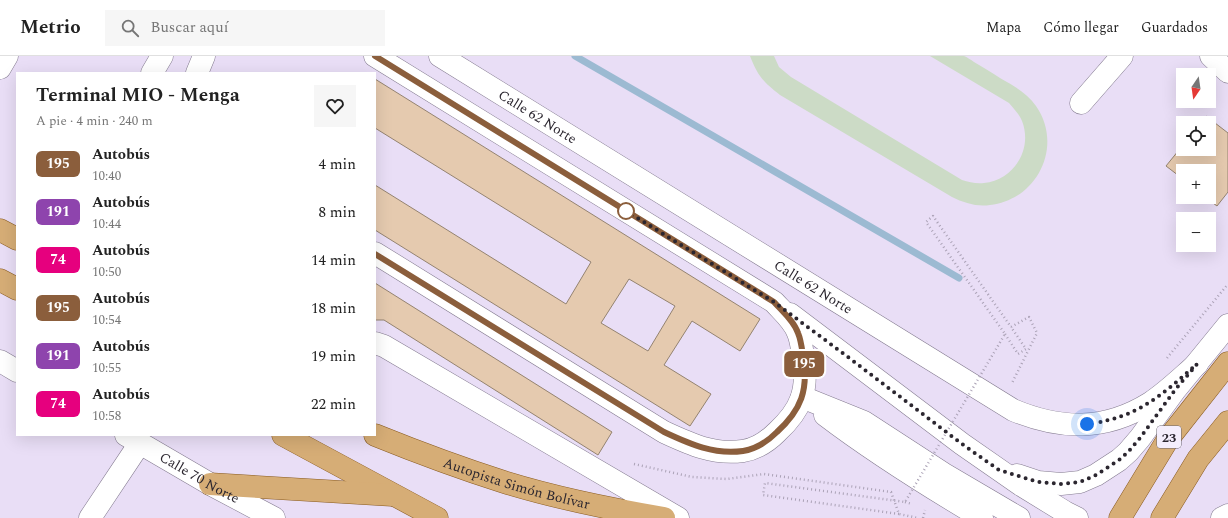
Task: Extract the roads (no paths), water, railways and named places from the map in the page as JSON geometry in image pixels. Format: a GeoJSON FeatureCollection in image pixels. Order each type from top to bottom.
{"type":"FeatureCollection","features":[{"type":"Feature","properties":{"kind":"main road"},"geometry":{"type":"LineString","coordinates":[[0,230],[16,238]]}},
{"type":"Feature","properties":{"kind":"main road"},"geometry":{"type":"LineString","coordinates":[[0,280],[16,288]]}},
{"type":"Feature","properties":{"kind":"main road","name":"23"},"geometry":{"type":"LineString","coordinates":[[1120,518],[1168,439],[1228,363]]}},
{"type":"Feature","properties":{"kind":"main road","name":"23"},"geometry":{"type":"LineString","coordinates":[[1162,518],[1198,459],[1228,422]]}},
{"type":"Feature","properties":{"kind":"main road","name":"Autopista Simón Bolívar"},"geometry":{"type":"LineString","coordinates":[[376,435],[440,460],[504,482],[568,499],[664,518]]}},
{"type":"Feature","properties":{"kind":"main road"},"geometry":{"type":"LineString","coordinates":[[285,436],[437,518]]}},
{"type":"Feature","properties":{"kind":"main road"},"geometry":{"type":"LineString","coordinates":[[210,484],[392,495]]}},
{"type":"Feature","properties":{"kind":"street"},"geometry":{"type":"LineString","coordinates":[[0,68],[7,56]]}},
{"type":"Feature","properties":{"kind":"street"},"geometry":{"type":"LineString","coordinates":[[153,72],[162,56]]}},
{"type":"Feature","properties":{"kind":"street"},"geometry":{"type":"LineString","coordinates":[[375,56],[774,302],[962,444],[1021,485],[1077,518]]}},
{"type":"Feature","properties":{"kind":"street","name":"Calle 62 Norte"},"geometry":{"type":"LineString","coordinates":[[440,56],[997,402],[1018,412],[1042,421],[1057,424],[1087,424],[1112,420],[1130,413],[1150,402],[1171,387],[1197,364]]}},
{"type":"Feature","properties":{"kind":"street"},"geometry":{"type":"LineString","coordinates":[[1081,103],[1122,56]]}},
{"type":"Feature","properties":{"kind":"street"},"geometry":{"type":"LineString","coordinates":[[1212,56],[1228,72]]}},
{"type":"Feature","properties":{"kind":"street"},"geometry":{"type":"LineString","coordinates":[[376,255],[664,432],[710,450],[743,451],[766,442],[787,423],[795,412],[802,398],[805,381],[805,366],[798,332],[789,318],[774,302]]}},
{"type":"Feature","properties":{"kind":"street"},"geometry":{"type":"LineString","coordinates":[[999,470],[1038,482],[1061,484],[1080,482],[1096,475],[1119,460],[1128,452],[1228,325]]}},
{"type":"Feature","properties":{"kind":"street"},"geometry":{"type":"LineString","coordinates":[[376,343],[384,346],[678,518]]}},
{"type":"Feature","properties":{"kind":"street"},"geometry":{"type":"LineString","coordinates":[[0,361],[16,370]]}},
{"type":"Feature","properties":{"kind":"street"},"geometry":{"type":"LineString","coordinates":[[802,398],[844,429],[933,489],[982,518]]}},
{"type":"Feature","properties":{"kind":"street"},"geometry":{"type":"LineString","coordinates":[[802,398],[864,422],[944,474],[1019,518]]}},
{"type":"Feature","properties":{"kind":"street"},"geometry":{"type":"LineString","coordinates":[[90,518],[133,439]]}},
{"type":"Feature","properties":{"kind":"street","name":"Calle 70 Norte"},"geometry":{"type":"LineString","coordinates":[[133,439],[210,484],[274,518]]}},
{"type":"Feature","properties":{"kind":"street"},"geometry":{"type":"LineString","coordinates":[[1222,518],[1228,517]]}},
{"type":"Feature","properties":{"kind":"waterway"},"geometry":{"type":"LineString","coordinates":[[575,56],[959,278]]}}]}
